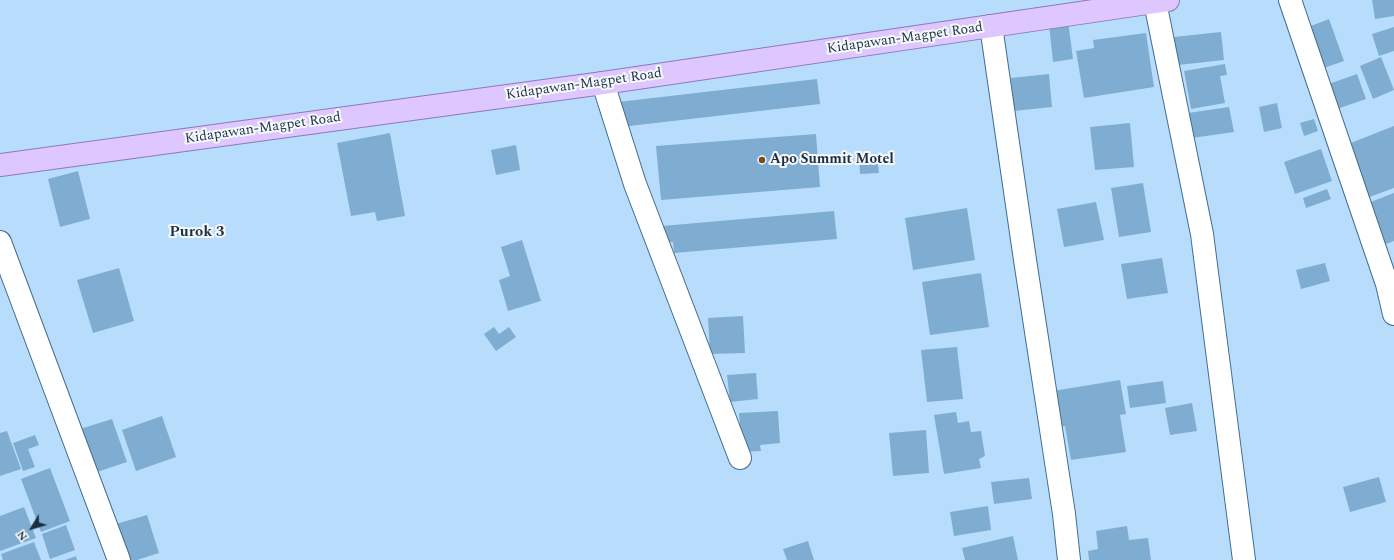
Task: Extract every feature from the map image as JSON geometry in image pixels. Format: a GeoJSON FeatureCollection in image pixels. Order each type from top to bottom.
{"type":"FeatureCollection","features":[{"type":"Feature","properties":{"kind":"main road","name":"Kidapawan-Magpet Road"},"geometry":{"type":"LineString","coordinates":[[0,166],[603,83],[1162,1]]}},
{"type":"Feature","properties":{"kind":"street"},"geometry":{"type":"LineString","coordinates":[[1290,0],[1386,284],[1394,314]]}},
{"type":"Feature","properties":{"kind":"street"},"geometry":{"type":"LineString","coordinates":[[1162,1],[1202,234],[1244,560]]}},
{"type":"Feature","properties":{"kind":"street"},"geometry":{"type":"LineString","coordinates":[[991,26],[1024,260],[1064,514],[1069,560]]}},
{"type":"Feature","properties":{"kind":"street"},"geometry":{"type":"LineString","coordinates":[[603,83],[635,184],[740,458]]}},
{"type":"Feature","properties":{"kind":"street"},"geometry":{"type":"LineString","coordinates":[[0,242],[119,560]]}},
{"type":"Feature","properties":{"kind":"building"},"geometry":{"type":"Polygon","coordinates":[[[1372,0],[1394,0],[1394,16],[1375,19],[1372,0]]]}},
{"type":"Feature","properties":{"kind":"building"},"geometry":{"type":"Polygon","coordinates":[[[1329,19],[1344,61],[1318,70],[1303,29],[1329,19]]]}},
{"type":"Feature","properties":{"kind":"building"},"geometry":{"type":"Polygon","coordinates":[[[1068,21],[1073,59],[1053,62],[1049,24],[1068,21]]]}},
{"type":"Feature","properties":{"kind":"building"},"geometry":{"type":"Polygon","coordinates":[[[1394,27],[1394,51],[1379,56],[1372,34],[1394,27]]]}},
{"type":"Feature","properties":{"kind":"building"},"geometry":{"type":"Polygon","coordinates":[[[1221,32],[1224,60],[1178,65],[1174,37],[1221,32]]]}},
{"type":"Feature","properties":{"kind":"building"},"geometry":{"type":"Polygon","coordinates":[[[1146,33],[1154,87],[1084,98],[1076,51],[1094,48],[1093,40],[1146,33]]]}},
{"type":"Feature","properties":{"kind":"building"},"geometry":{"type":"Polygon","coordinates":[[[1381,57],[1394,90],[1373,99],[1360,66],[1381,57]]]}},
{"type":"Feature","properties":{"kind":"building"},"geometry":{"type":"Polygon","coordinates":[[[1225,64],[1227,75],[1220,76],[1225,103],[1191,109],[1184,71],[1225,64]]]}},
{"type":"Feature","properties":{"kind":"building"},"geometry":{"type":"Polygon","coordinates":[[[1049,74],[1052,107],[1014,111],[1011,78],[1049,74]]]}},
{"type":"Feature","properties":{"kind":"building"},"geometry":{"type":"Polygon","coordinates":[[[1357,74],[1366,99],[1331,111],[1323,86],[1357,74]]]}},
{"type":"Feature","properties":{"kind":"building"},"geometry":{"type":"Polygon","coordinates":[[[817,79],[820,104],[621,127],[618,102],[817,79]]]}},
{"type":"Feature","properties":{"kind":"building"},"geometry":{"type":"Polygon","coordinates":[[[1277,103],[1282,128],[1264,132],[1259,107],[1277,103]]]}},
{"type":"Feature","properties":{"kind":"building"},"geometry":{"type":"Polygon","coordinates":[[[1229,107],[1234,132],[1192,138],[1188,113],[1229,107]]]}},
{"type":"Feature","properties":{"kind":"building"},"geometry":{"type":"Polygon","coordinates":[[[1314,119],[1318,131],[1304,136],[1300,123],[1314,119]]]}},
{"type":"Feature","properties":{"kind":"building"},"geometry":{"type":"Polygon","coordinates":[[[1130,123],[1134,167],[1095,170],[1090,127],[1130,123]]]}},
{"type":"Feature","properties":{"kind":"building"},"geometry":{"type":"Polygon","coordinates":[[[1394,126],[1394,188],[1364,199],[1343,146],[1394,126]]]}},
{"type":"Feature","properties":{"kind":"building"},"geometry":{"type":"Polygon","coordinates":[[[390,133],[405,216],[377,221],[375,212],[351,216],[337,143],[390,133]]]}},
{"type":"Feature","properties":{"kind":"building"},"geometry":{"type":"Polygon","coordinates":[[[816,134],[820,187],[661,200],[656,146],[816,134]]]}},
{"type":"Feature","properties":{"kind":"building"},"geometry":{"type":"Polygon","coordinates":[[[516,145],[520,170],[496,175],[491,150],[516,145]]]}},
{"type":"Feature","properties":{"kind":"building"},"geometry":{"type":"Polygon","coordinates":[[[1321,149],[1332,181],[1295,194],[1284,162],[1321,149]]]}},
{"type":"Feature","properties":{"kind":"building"},"geometry":{"type":"Polygon","coordinates":[[[877,156],[879,173],[860,174],[859,157],[877,156]]]}},
{"type":"Feature","properties":{"kind":"building"},"geometry":{"type":"Polygon","coordinates":[[[78,171],[90,219],[60,227],[48,179],[78,171]]]}},
{"type":"Feature","properties":{"kind":"building"},"geometry":{"type":"Polygon","coordinates":[[[1143,183],[1151,232],[1119,237],[1111,188],[1143,183]]]}},
{"type":"Feature","properties":{"kind":"building"},"geometry":{"type":"Polygon","coordinates":[[[1327,189],[1331,199],[1306,208],[1303,198],[1327,189]]]}},
{"type":"Feature","properties":{"kind":"building"},"geometry":{"type":"Polygon","coordinates":[[[1394,193],[1394,241],[1383,245],[1368,203],[1394,193]]]}},
{"type":"Feature","properties":{"kind":"building"},"geometry":{"type":"Polygon","coordinates":[[[1096,202],[1104,240],[1064,247],[1057,209],[1096,202]]]}},
{"type":"Feature","properties":{"kind":"building"},"geometry":{"type":"Polygon","coordinates":[[[967,208],[975,260],[913,270],[905,218],[967,208]]]}},
{"type":"Feature","properties":{"kind":"building"},"geometry":{"type":"Polygon","coordinates":[[[834,211],[837,239],[674,253],[673,242],[663,242],[662,226],[834,211]]]}},
{"type":"Feature","properties":{"kind":"building"},"geometry":{"type":"Polygon","coordinates":[[[522,240],[541,301],[508,311],[499,280],[510,276],[501,247],[522,240]]]}},
{"type":"Feature","properties":{"kind":"building"},"geometry":{"type":"Polygon","coordinates":[[[1162,258],[1168,293],[1127,299],[1121,264],[1162,258]]]}},
{"type":"Feature","properties":{"kind":"building"},"geometry":{"type":"Polygon","coordinates":[[[1325,263],[1330,281],[1301,289],[1296,270],[1325,263]]]}},
{"type":"Feature","properties":{"kind":"building"},"geometry":{"type":"Polygon","coordinates":[[[119,268],[134,321],[93,333],[77,280],[119,268]]]}},
{"type":"Feature","properties":{"kind":"building"},"geometry":{"type":"Polygon","coordinates":[[[981,273],[989,327],[930,335],[922,282],[981,273]]]}},
{"type":"Feature","properties":{"kind":"building"},"geometry":{"type":"Polygon","coordinates":[[[743,316],[745,353],[710,354],[708,318],[743,316]]]}},
{"type":"Feature","properties":{"kind":"building"},"geometry":{"type":"Polygon","coordinates":[[[494,327],[499,334],[509,327],[516,337],[496,351],[484,334],[494,327]]]}},
{"type":"Feature","properties":{"kind":"building"},"geometry":{"type":"Polygon","coordinates":[[[957,347],[963,399],[927,402],[921,350],[957,347]]]}},
{"type":"Feature","properties":{"kind":"building"},"geometry":{"type":"Polygon","coordinates":[[[756,373],[758,399],[730,402],[727,375],[756,373]]]}},
{"type":"Feature","properties":{"kind":"building"},"geometry":{"type":"Polygon","coordinates":[[[1120,380],[1126,414],[1120,415],[1126,452],[1071,460],[1065,426],[1059,427],[1053,391],[1120,380]]]}},
{"type":"Feature","properties":{"kind":"building"},"geometry":{"type":"Polygon","coordinates":[[[1163,381],[1166,403],[1130,408],[1127,386],[1163,381]]]}},
{"type":"Feature","properties":{"kind":"building"},"geometry":{"type":"Polygon","coordinates":[[[1192,403],[1197,431],[1170,435],[1165,408],[1192,403]]]}},
{"type":"Feature","properties":{"kind":"building"},"geometry":{"type":"Polygon","coordinates":[[[778,411],[780,443],[760,445],[761,451],[742,452],[739,413],[778,411]]]}},
{"type":"Feature","properties":{"kind":"building"},"geometry":{"type":"Polygon","coordinates":[[[956,412],[958,423],[969,421],[971,432],[981,431],[985,456],[979,459],[981,468],[944,474],[934,415],[956,412]]]}},
{"type":"Feature","properties":{"kind":"building"},"geometry":{"type":"Polygon","coordinates":[[[162,416],[176,457],[136,471],[122,430],[162,416]]]}},
{"type":"Feature","properties":{"kind":"building"},"geometry":{"type":"Polygon","coordinates":[[[112,419],[127,462],[91,474],[77,430],[112,419]]]}},
{"type":"Feature","properties":{"kind":"building"},"geometry":{"type":"Polygon","coordinates":[[[926,430],[929,473],[893,476],[889,433],[926,430]]]}},
{"type":"Feature","properties":{"kind":"building"},"geometry":{"type":"Polygon","coordinates":[[[7,431],[21,469],[0,476],[0,433],[7,431]]]}},
{"type":"Feature","properties":{"kind":"building"},"geometry":{"type":"Polygon","coordinates":[[[35,435],[39,445],[28,449],[35,467],[23,471],[13,443],[35,435]]]}},
{"type":"Feature","properties":{"kind":"building"},"geometry":{"type":"Polygon","coordinates":[[[50,468],[70,521],[41,532],[21,479],[50,468]]]}},
{"type":"Feature","properties":{"kind":"building"},"geometry":{"type":"Polygon","coordinates":[[[1379,477],[1386,502],[1350,512],[1343,487],[1379,477]]]}},
{"type":"Feature","properties":{"kind":"building"},"geometry":{"type":"Polygon","coordinates":[[[1029,478],[1032,499],[994,504],[991,482],[1029,478]]]}},
{"type":"Feature","properties":{"kind":"building"},"geometry":{"type":"Polygon","coordinates":[[[988,506],[991,530],[954,536],[950,512],[988,506]]]}},
{"type":"Feature","properties":{"kind":"building"},"geometry":{"type":"Polygon","coordinates":[[[24,507],[36,538],[0,551],[0,516],[24,507]]]}},
{"type":"Feature","properties":{"kind":"building"},"geometry":{"type":"Polygon","coordinates":[[[147,515],[159,553],[137,560],[127,560],[116,524],[147,515]]]}},
{"type":"Feature","properties":{"kind":"building"},"geometry":{"type":"Polygon","coordinates":[[[66,525],[75,550],[50,559],[42,534],[66,525]]]}},
{"type":"Feature","properties":{"kind":"building"},"geometry":{"type":"Polygon","coordinates":[[[1127,526],[1129,540],[1148,538],[1151,560],[1089,560],[1088,551],[1098,549],[1096,531],[1127,526]]]}},
{"type":"Feature","properties":{"kind":"building"},"geometry":{"type":"Polygon","coordinates":[[[1013,536],[1018,560],[965,560],[962,548],[1013,536]]]}},
{"type":"Feature","properties":{"kind":"building"},"geometry":{"type":"Polygon","coordinates":[[[808,541],[814,560],[787,560],[783,549],[808,541]]]}},
{"type":"Feature","properties":{"kind":"building"},"geometry":{"type":"Polygon","coordinates":[[[34,542],[41,560],[3,560],[1,554],[34,542]]]}},
{"type":"Feature","properties":{"kind":"building"},"geometry":{"type":"Polygon","coordinates":[[[76,556],[77,560],[65,560],[76,556]]]}},
{"type":"Feature","properties":{"kind":"place","name":"Apo Summit Motel"},"geometry":{"type":"Point","coordinates":[762,160]}},
{"type":"Feature","properties":{"kind":"district","name":"Purok 3"},"geometry":{"type":"Point","coordinates":[197,233]}}]}
